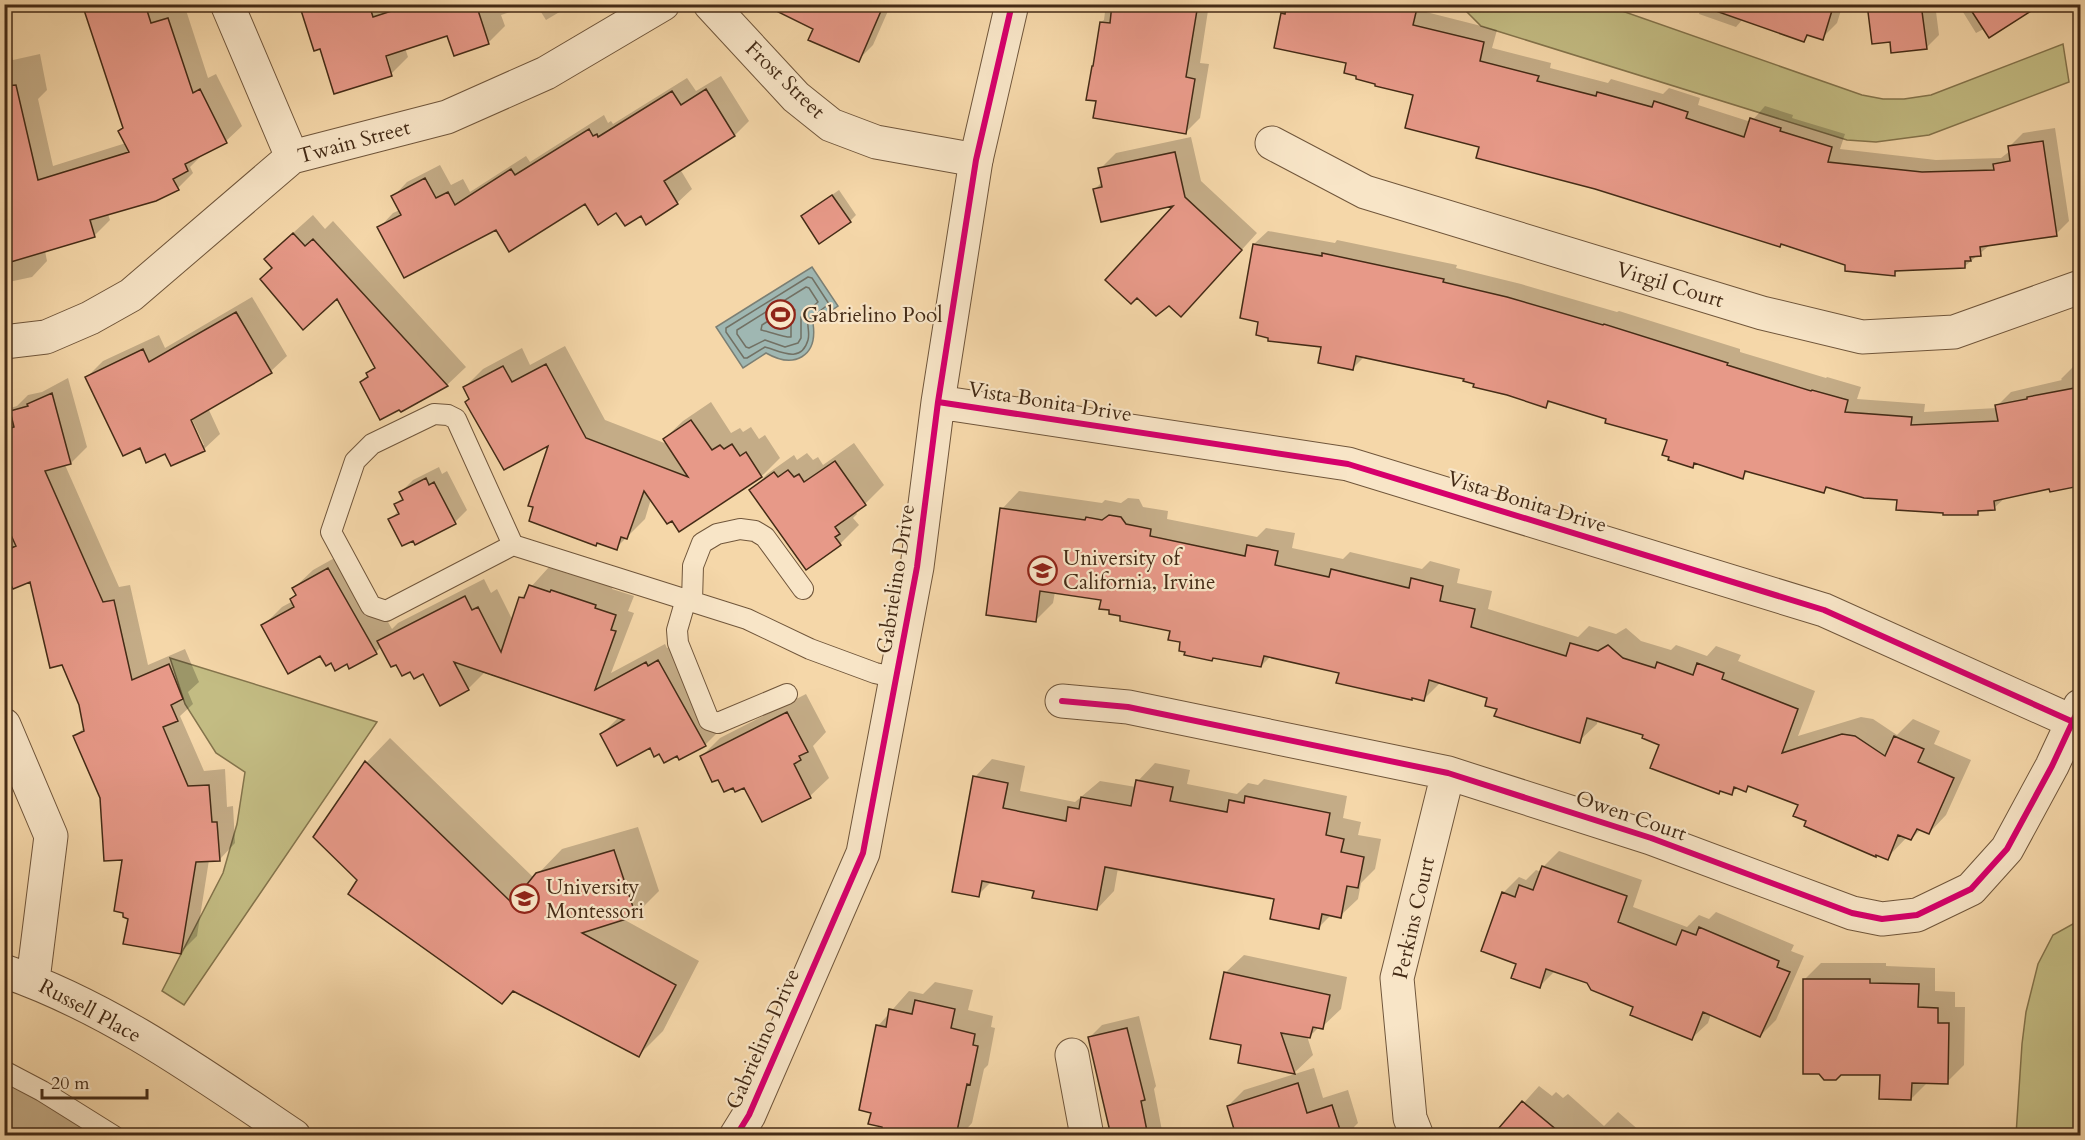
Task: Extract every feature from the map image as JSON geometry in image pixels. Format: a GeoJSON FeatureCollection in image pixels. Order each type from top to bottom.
{"type":"FeatureCollection","features":[{"type":"Feature","properties":{"kind":"street"},"geometry":{"type":"LineString","coordinates":[[227,4],[292,157]]}},
{"type":"Feature","properties":{"kind":"street","name":"Twain Street"},"geometry":{"type":"LineString","coordinates":[[4,342],[46,337],[90,318],[131,295],[292,157],[447,117],[546,73],[663,4]]}},
{"type":"Feature","properties":{"kind":"street","name":"Frost Street"},"geometry":{"type":"LineString","coordinates":[[710,4],[796,97],[831,125],[876,142],[976,160]]}},
{"type":"Feature","properties":{"kind":"street","name":"Gabrielino Drive"},"geometry":{"type":"LineString","coordinates":[[736,1136],[749,1115],[862,853],[917,567],[938,402],[976,160],[1012,4]]}},
{"type":"Feature","properties":{"kind":"street","name":"Virgil Court"},"geometry":{"type":"LineString","coordinates":[[1272,143],[1365,192],[1762,313],[1862,337],[1954,332],[2080,287]]}},
{"type":"Feature","properties":{"kind":"street","name":"Vista Bonita Drive"},"geometry":{"type":"LineString","coordinates":[[938,402],[1348,464],[1824,610],[2078,717]]}},
{"type":"Feature","properties":{"kind":"street","name":"Owen Court"},"geometry":{"type":"LineString","coordinates":[[1062,700],[1128,707],[1448,773],[1651,838],[1852,913],[1882,919],[1917,915],[1971,889],[2007,849],[2078,717]]}},
{"type":"Feature","properties":{"kind":"street"},"geometry":{"type":"LineString","coordinates":[[4,725],[51,836],[19,975]]}},
{"type":"Feature","properties":{"kind":"street","name":"Perkins Court"},"geometry":{"type":"LineString","coordinates":[[1417,1136],[1410,1118],[1397,978],[1448,773]]}},
{"type":"Feature","properties":{"kind":"street","name":"Russell Place"},"geometry":{"type":"LineString","coordinates":[[19,975],[122,1025],[212,1080],[294,1136]]}},
{"type":"Feature","properties":{"kind":"street"},"geometry":{"type":"LineString","coordinates":[[1072,1055],[1087,1136]]}},
{"type":"Feature","properties":{"kind":"lane"},"geometry":{"type":"LineString","coordinates":[[513,545],[456,419],[448,415],[434,414],[372,444],[362,453],[356,461],[331,532],[371,606],[386,611],[513,545],[747,619],[810,650],[875,673],[897,678]]}},
{"type":"Feature","properties":{"kind":"lane"},"geometry":{"type":"LineString","coordinates":[[787,694],[718,723],[709,720],[678,643],[677,630],[689,600],[693,566],[702,543],[717,534],[740,529],[755,531],[765,537],[803,589]]}},
{"type":"Feature","properties":{"kind":"lane"},"geometry":{"type":"LineString","coordinates":[[4,1071],[42,1091],[114,1136]]}},
{"type":"Feature","properties":{"kind":"shaded area"},"geometry":{"type":"Polygon","coordinates":[[[1460,5],[1605,5],[1862,95],[1883,99],[1931,95],[2063,44],[2069,82],[1929,135],[1876,142],[1847,140],[1481,26],[1460,5]]]}},
{"type":"Feature","properties":{"kind":"shaded area"},"geometry":{"type":"Polygon","coordinates":[[[170,658],[377,722],[184,1005],[162,991],[223,873],[237,824],[245,772],[216,753],[185,704],[170,658]]]}},
{"type":"Feature","properties":{"kind":"shaded area"},"geometry":{"type":"Polygon","coordinates":[[[2080,920],[2080,982],[2077,986],[2080,1135],[2016,1135],[2026,1012],[2038,964],[2053,935],[2080,920]]]}},
{"type":"Feature","properties":{"kind":"water","name":"Gabrielino Pool"},"geometry":{"type":"Polygon","coordinates":[[[812,267],[838,306],[813,323],[814,335],[808,352],[794,360],[776,358],[766,353],[743,368],[716,327],[812,267]]]}},
{"type":"Feature","properties":{"kind":"building"},"geometry":{"type":"Polygon","coordinates":[[[82,4],[145,4],[151,23],[168,18],[193,93],[200,89],[227,143],[185,164],[188,171],[173,179],[179,190],[156,201],[90,220],[95,237],[4,264],[4,86],[16,85],[38,180],[129,152],[118,131],[123,128],[82,4]]]}},
{"type":"Feature","properties":{"kind":"building"},"geometry":{"type":"Polygon","coordinates":[[[299,4],[369,4],[373,17],[413,4],[476,4],[489,44],[454,56],[447,36],[386,56],[392,76],[334,94],[320,49],[314,51],[299,4]]]}},
{"type":"Feature","properties":{"kind":"building"},"geometry":{"type":"Polygon","coordinates":[[[762,4],[884,4],[859,62],[808,40],[813,29],[762,4]]]}},
{"type":"Feature","properties":{"kind":"building"},"geometry":{"type":"Polygon","coordinates":[[[1112,4],[1198,4],[1186,77],[1195,79],[1186,134],[1093,118],[1096,101],[1086,100],[1100,22],[1110,23],[1112,4]]]}},
{"type":"Feature","properties":{"kind":"building"},"geometry":{"type":"Polygon","coordinates":[[[1287,4],[1418,4],[1413,25],[1484,42],[1480,61],[1539,76],[1537,81],[1596,96],[1597,92],[1652,107],[1654,101],[1688,112],[1686,118],[1744,137],[1750,118],[1781,128],[1780,131],[1832,147],[1828,162],[1922,172],[1994,170],[1993,164],[2010,161],[2008,146],[2043,141],[2057,236],[1980,247],[1981,256],[1970,257],[1971,261],[1965,261],[1965,268],[1895,271],[1895,276],[1845,271],[1845,265],[1781,244],[1780,247],[1595,189],[1476,158],[1479,147],[1405,128],[1413,95],[1356,79],[1356,76],[1344,73],[1346,63],[1274,48],[1281,13],[1285,14],[1287,4]]]}},
{"type":"Feature","properties":{"kind":"building"},"geometry":{"type":"Polygon","coordinates":[[[1710,4],[1834,4],[1823,40],[1807,35],[1804,42],[1710,9],[1710,4]]]}},
{"type":"Feature","properties":{"kind":"building"},"geometry":{"type":"Polygon","coordinates":[[[1867,4],[1921,4],[1927,49],[1891,53],[1890,42],[1872,44],[1867,4]]]}},
{"type":"Feature","properties":{"kind":"building"},"geometry":{"type":"Polygon","coordinates":[[[1967,4],[2042,4],[1989,38],[1967,4]]]}},
{"type":"Feature","properties":{"kind":"building"},"geometry":{"type":"Polygon","coordinates":[[[706,89],[735,136],[664,181],[678,204],[646,225],[641,216],[625,226],[616,213],[598,225],[585,204],[509,252],[496,230],[404,278],[377,227],[401,215],[391,196],[425,178],[436,198],[448,192],[455,205],[511,169],[515,175],[589,129],[593,136],[597,134],[598,137],[672,91],[681,105],[706,89]]]}},
{"type":"Feature","properties":{"kind":"building"},"geometry":{"type":"Polygon","coordinates":[[[1175,152],[1185,197],[1242,250],[1181,317],[1169,306],[1156,316],[1137,298],[1131,304],[1105,280],[1173,206],[1101,222],[1093,189],[1102,187],[1098,168],[1175,152]]]}},
{"type":"Feature","properties":{"kind":"building"},"geometry":{"type":"Polygon","coordinates":[[[832,195],[851,222],[819,244],[801,216],[832,195]]]}},
{"type":"Feature","properties":{"kind":"building"},"geometry":{"type":"Polygon","coordinates":[[[293,233],[305,246],[313,239],[448,386],[401,412],[399,410],[380,420],[360,382],[368,377],[366,373],[375,368],[337,299],[303,330],[260,279],[272,268],[264,259],[293,233]]]}},
{"type":"Feature","properties":{"kind":"building"},"geometry":{"type":"Polygon","coordinates":[[[1253,244],[1322,256],[1322,253],[1444,279],[1443,282],[1604,324],[1728,363],[1727,365],[1848,400],[1845,412],[1912,417],[1911,425],[1998,421],[1995,405],[2080,387],[2080,486],[2050,492],[2049,489],[1994,501],[1995,510],[1978,511],[1978,515],[1943,515],[1943,513],[1896,510],[1897,500],[1864,498],[1826,487],[1824,493],[1745,471],[1743,479],[1694,463],[1693,468],[1668,460],[1669,457],[1662,455],[1667,440],[1605,423],[1606,419],[1548,401],[1546,408],[1473,387],[1474,384],[1463,381],[1464,379],[1356,356],[1353,370],[1318,363],[1321,347],[1268,341],[1268,338],[1256,335],[1258,322],[1240,318],[1253,244]]]}},
{"type":"Feature","properties":{"kind":"building"},"geometry":{"type":"Polygon","coordinates":[[[236,312],[272,373],[191,420],[205,451],[171,466],[165,454],[146,463],[140,448],[123,456],[85,377],[143,349],[149,362],[236,312]]]}},
{"type":"Feature","properties":{"kind":"building"},"geometry":{"type":"Polygon","coordinates":[[[546,364],[586,438],[688,477],[663,439],[691,420],[712,450],[720,445],[724,449],[732,444],[740,456],[746,452],[762,477],[679,532],[672,521],[667,524],[644,491],[627,539],[621,537],[617,550],[597,543],[596,546],[529,521],[533,507],[528,506],[548,446],[504,470],[465,402],[469,399],[463,387],[503,366],[512,382],[546,364]]]}},
{"type":"Feature","properties":{"kind":"building"},"geometry":{"type":"Polygon","coordinates":[[[52,393],[71,464],[45,471],[103,602],[114,600],[132,680],[169,664],[183,699],[171,705],[178,721],[163,727],[188,786],[209,785],[212,822],[217,822],[220,861],[196,862],[181,954],[123,944],[128,919],[123,917],[123,913],[114,911],[122,860],[104,861],[100,798],[73,736],[84,731],[79,705],[62,665],[50,668],[30,582],[13,589],[4,571],[4,551],[16,546],[4,520],[4,430],[14,427],[10,411],[28,406],[27,404],[52,393]]]}},
{"type":"Feature","properties":{"kind":"building"},"geometry":{"type":"Polygon","coordinates":[[[835,461],[866,505],[835,527],[840,534],[835,537],[841,545],[806,570],[749,490],[774,472],[778,477],[788,470],[794,477],[799,474],[804,482],[835,461]]]}},
{"type":"Feature","properties":{"kind":"building"},"geometry":{"type":"Polygon","coordinates":[[[426,478],[429,485],[434,482],[456,524],[415,545],[413,541],[402,546],[388,519],[399,514],[394,504],[403,500],[399,492],[426,478]]]}},
{"type":"Feature","properties":{"kind":"building"},"geometry":{"type":"Polygon","coordinates":[[[1000,508],[1085,520],[1086,517],[1102,520],[1109,515],[1121,517],[1126,524],[1151,529],[1150,536],[1245,556],[1247,545],[1278,551],[1275,565],[1329,577],[1331,569],[1409,588],[1411,578],[1443,586],[1440,601],[1475,609],[1471,627],[1566,656],[1570,643],[1598,651],[1608,645],[1623,658],[1655,668],[1657,662],[1693,675],[1697,663],[1724,673],[1722,679],[1798,709],[1782,753],[1842,734],[1855,736],[1885,756],[1894,736],[1924,749],[1918,762],[1954,778],[1929,834],[1917,829],[1911,840],[1898,835],[1888,860],[1804,826],[1806,821],[1793,816],[1798,805],[1748,786],[1746,792],[1734,787],[1732,795],[1720,791],[1719,794],[1650,768],[1659,745],[1642,738],[1643,735],[1587,718],[1580,743],[1494,716],[1497,709],[1485,706],[1487,698],[1429,680],[1424,701],[1412,698],[1412,700],[1336,683],[1339,673],[1264,656],[1261,667],[1184,655],[1185,652],[1179,651],[1180,642],[1168,640],[1170,631],[1120,621],[1120,616],[1109,614],[1109,610],[1099,609],[1101,600],[1040,591],[1036,622],[986,615],[1000,508]]]}},
{"type":"Feature","properties":{"kind":"building"},"geometry":{"type":"Polygon","coordinates":[[[328,568],[377,654],[349,669],[347,664],[335,671],[331,663],[326,666],[320,656],[288,674],[261,625],[294,607],[290,599],[296,595],[292,588],[328,568]]]}},
{"type":"Feature","properties":{"kind":"building"},"geometry":{"type":"Polygon","coordinates":[[[529,585],[596,605],[595,608],[616,615],[611,630],[616,631],[595,690],[646,662],[648,666],[658,660],[706,746],[679,760],[677,756],[664,763],[659,754],[654,757],[650,748],[617,766],[600,734],[624,720],[454,662],[469,690],[440,706],[423,674],[414,679],[410,672],[402,676],[396,665],[391,667],[377,641],[465,596],[472,610],[478,607],[501,652],[519,597],[524,598],[529,585]]]}},
{"type":"Feature","properties":{"kind":"building"},"geometry":{"type":"Polygon","coordinates":[[[787,712],[808,752],[799,756],[801,760],[794,764],[811,798],[762,822],[744,788],[735,792],[733,788],[724,792],[718,780],[712,782],[700,756],[787,712]]]}},
{"type":"Feature","properties":{"kind":"building"},"geometry":{"type":"Polygon","coordinates":[[[365,761],[512,903],[536,873],[614,850],[636,916],[582,933],[676,985],[639,1057],[513,991],[502,1004],[348,894],[357,880],[313,837],[365,761]]]}},
{"type":"Feature","properties":{"kind":"building"},"geometry":{"type":"Polygon","coordinates":[[[973,776],[1008,783],[1003,808],[1066,821],[1068,807],[1079,809],[1081,797],[1131,806],[1136,780],[1173,787],[1170,801],[1227,812],[1229,800],[1244,803],[1245,796],[1330,813],[1326,835],[1344,839],[1341,852],[1364,857],[1358,888],[1347,886],[1341,918],[1322,914],[1319,929],[1270,919],[1274,899],[1105,867],[1097,910],[1032,898],[1034,891],[982,881],[979,897],[952,892],[973,776]]]}},
{"type":"Feature","properties":{"kind":"building"},"geometry":{"type":"Polygon","coordinates":[[[1542,866],[1627,896],[1618,922],[1676,945],[1682,930],[1696,935],[1699,927],[1779,961],[1777,967],[1790,972],[1760,1037],[1703,1012],[1692,1040],[1630,1015],[1633,1007],[1591,990],[1587,983],[1546,969],[1540,988],[1511,978],[1516,964],[1481,951],[1502,892],[1515,897],[1519,885],[1533,890],[1542,866]]]}},
{"type":"Feature","properties":{"kind":"building"},"geometry":{"type":"Polygon","coordinates":[[[1224,972],[1330,995],[1323,1029],[1313,1027],[1310,1038],[1281,1033],[1295,1074],[1238,1063],[1241,1045],[1210,1039],[1224,972]]]}},
{"type":"Feature","properties":{"kind":"building"},"geometry":{"type":"Polygon","coordinates":[[[1803,979],[1870,979],[1870,983],[1919,984],[1918,1007],[1938,1008],[1938,1023],[1949,1023],[1948,1084],[1912,1083],[1911,1100],[1879,1099],[1880,1075],[1841,1075],[1836,1080],[1824,1080],[1819,1074],[1803,1074],[1803,979]]]}},
{"type":"Feature","properties":{"kind":"building"},"geometry":{"type":"Polygon","coordinates":[[[915,1000],[955,1009],[951,1028],[975,1034],[973,1045],[978,1046],[956,1136],[916,1136],[882,1130],[882,1127],[868,1124],[871,1113],[859,1110],[876,1025],[886,1027],[889,1009],[912,1014],[915,1000]]]}},
{"type":"Feature","properties":{"kind":"building"},"geometry":{"type":"Polygon","coordinates":[[[1127,1028],[1145,1100],[1141,1101],[1148,1136],[1111,1136],[1088,1037],[1127,1028]]]}},
{"type":"Feature","properties":{"kind":"building"},"geometry":{"type":"Polygon","coordinates":[[[1298,1083],[1307,1113],[1332,1105],[1342,1136],[1236,1136],[1227,1106],[1298,1083]]]}},
{"type":"Feature","properties":{"kind":"building"},"geometry":{"type":"Polygon","coordinates":[[[1522,1101],[1564,1136],[1492,1136],[1522,1101]]]}},
{"type":"Feature","properties":{"kind":"cycle path"},"geometry":{"type":"LineString","coordinates":[[736,1136],[749,1115],[863,853],[917,567],[938,402],[976,160],[1012,4]]}},
{"type":"Feature","properties":{"kind":"cycle path"},"geometry":{"type":"LineString","coordinates":[[938,402],[1348,464],[1824,610],[2080,725]]}},
{"type":"Feature","properties":{"kind":"cycle path"},"geometry":{"type":"LineString","coordinates":[[1062,701],[1128,707],[1448,773],[1651,838],[1852,913],[1882,919],[1917,915],[1971,889],[2007,849],[2052,766],[2080,706]]}},
{"type":"Feature","properties":{"kind":"place","name":"Gabrielino Pool"},"geometry":{"type":"Point","coordinates":[781,315]}},
{"type":"Feature","properties":{"kind":"place","name":"University of California, Irvine"},"geometry":{"type":"Point","coordinates":[1042,570]}},
{"type":"Feature","properties":{"kind":"place","name":"University Montessori"},"geometry":{"type":"Point","coordinates":[525,899]}}]}
